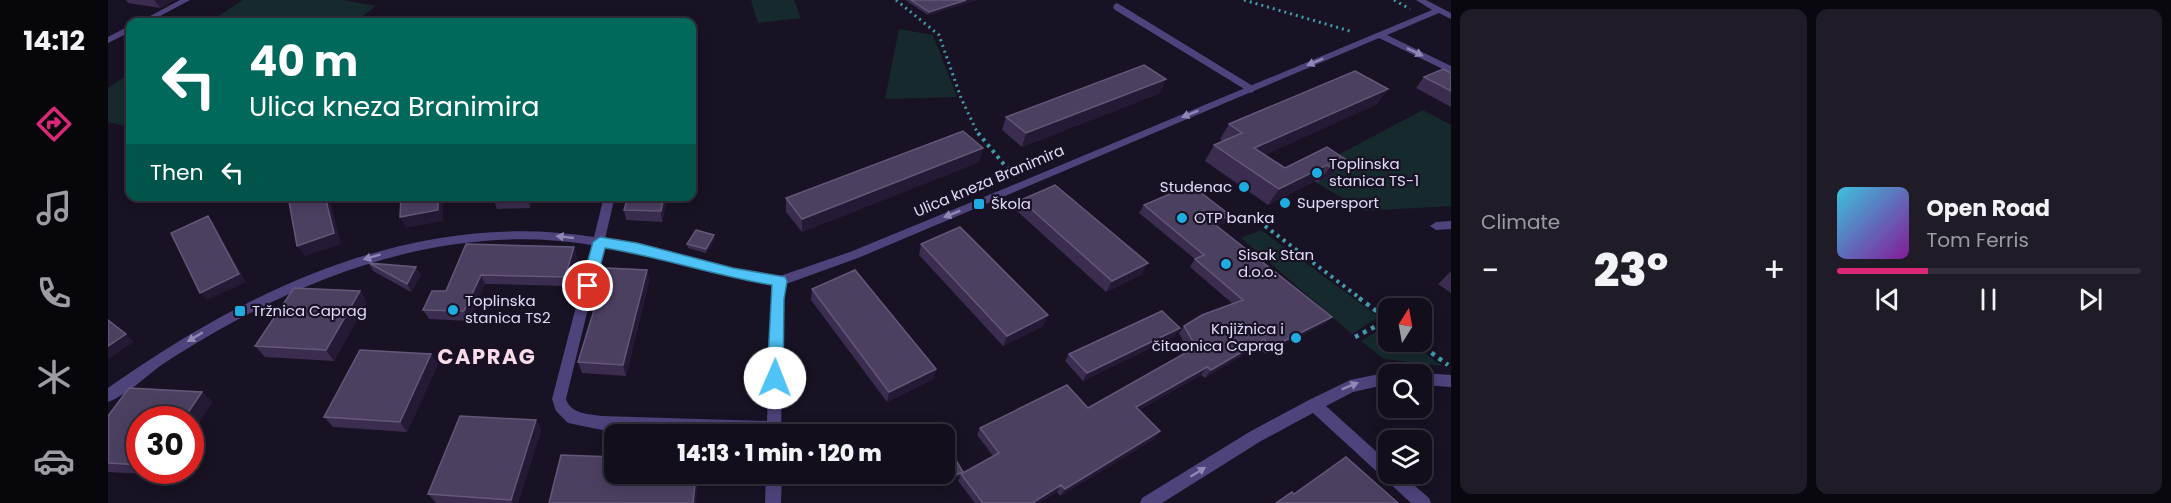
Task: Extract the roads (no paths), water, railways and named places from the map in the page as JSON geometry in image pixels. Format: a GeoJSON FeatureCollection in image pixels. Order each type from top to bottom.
{"type":"FeatureCollection","features":[{"type":"Feature","properties":{"kind":"street"},"geometry":{"type":"LineString","coordinates":[[151,18],[186,0]]}},
{"type":"Feature","properties":{"kind":"street"},"geometry":{"type":"LineString","coordinates":[[1420,0],[1451,16]]}},
{"type":"Feature","properties":{"kind":"street","name":"Ulica kneza Branimira"},"geometry":{"type":"LineString","coordinates":[[108,396],[158,360],[240,311],[301,283],[366,259],[413,246],[483,236],[562,236],[637,248],[733,274],[780,281],[854,255],[1022,186],[1439,10]]}},
{"type":"Feature","properties":{"kind":"street"},"geometry":{"type":"LineString","coordinates":[[108,40],[126,31]]}},
{"type":"Feature","properties":{"kind":"street"},"geometry":{"type":"LineString","coordinates":[[1375,36],[1451,70]]}},
{"type":"Feature","properties":{"kind":"street"},"geometry":{"type":"LineString","coordinates":[[609,201],[559,399],[567,414],[581,420],[624,424]]}},
{"type":"Feature","properties":{"kind":"street"},"geometry":{"type":"LineString","coordinates":[[1436,226],[1451,225]]}},
{"type":"Feature","properties":{"kind":"street"},"geometry":{"type":"LineString","coordinates":[[774,424],[777,310],[780,281]]}},
{"type":"Feature","properties":{"kind":"street"},"geometry":{"type":"LineString","coordinates":[[1148,503],[1256,436],[1314,404],[1350,386],[1378,380]]}},
{"type":"Feature","properties":{"kind":"street"},"geometry":{"type":"LineString","coordinates":[[1432,380],[1451,381]]}},
{"type":"Feature","properties":{"kind":"street"},"geometry":{"type":"LineString","coordinates":[[1314,404],[1378,464]]}},
{"type":"Feature","properties":{"kind":"street"},"geometry":{"type":"LineString","coordinates":[[773,503],[774,484]]}},
{"type":"Feature","properties":{"kind":"street"},"geometry":{"type":"LineString","coordinates":[[1401,484],[1423,503]]}},
{"type":"Feature","properties":{"kind":"lane"},"geometry":{"type":"LineString","coordinates":[[1117,7],[1251,89]]}},
{"type":"Feature","properties":{"kind":"place","name":"Toplinska stanica TS-1"},"geometry":{"type":"Point","coordinates":[1317,173]}},
{"type":"Feature","properties":{"kind":"place","name":"Studenac"},"geometry":{"type":"Point","coordinates":[1244,187]}},
{"type":"Feature","properties":{"kind":"place","name":"Supersport"},"geometry":{"type":"Point","coordinates":[1285,203]}},
{"type":"Feature","properties":{"kind":"place","name":"Škola"},"geometry":{"type":"Point","coordinates":[979,204]}},
{"type":"Feature","properties":{"kind":"place","name":"OTP banka"},"geometry":{"type":"Point","coordinates":[1182,218]}},
{"type":"Feature","properties":{"kind":"place","name":"Sisak Stan d.o.o."},"geometry":{"type":"Point","coordinates":[1226,264]}},
{"type":"Feature","properties":{"kind":"place","name":"Toplinska stanica TS2"},"geometry":{"type":"Point","coordinates":[453,310]}},
{"type":"Feature","properties":{"kind":"place","name":"Tržnica Caprag"},"geometry":{"type":"Point","coordinates":[240,311]}},
{"type":"Feature","properties":{"kind":"place","name":"Knjižnica i čitaonica Caprag"},"geometry":{"type":"Point","coordinates":[1296,338]}},
{"type":"Feature","properties":{"kind":"district","name":"CAPRAG"},"geometry":{"type":"Point","coordinates":[487,357]}}]}
